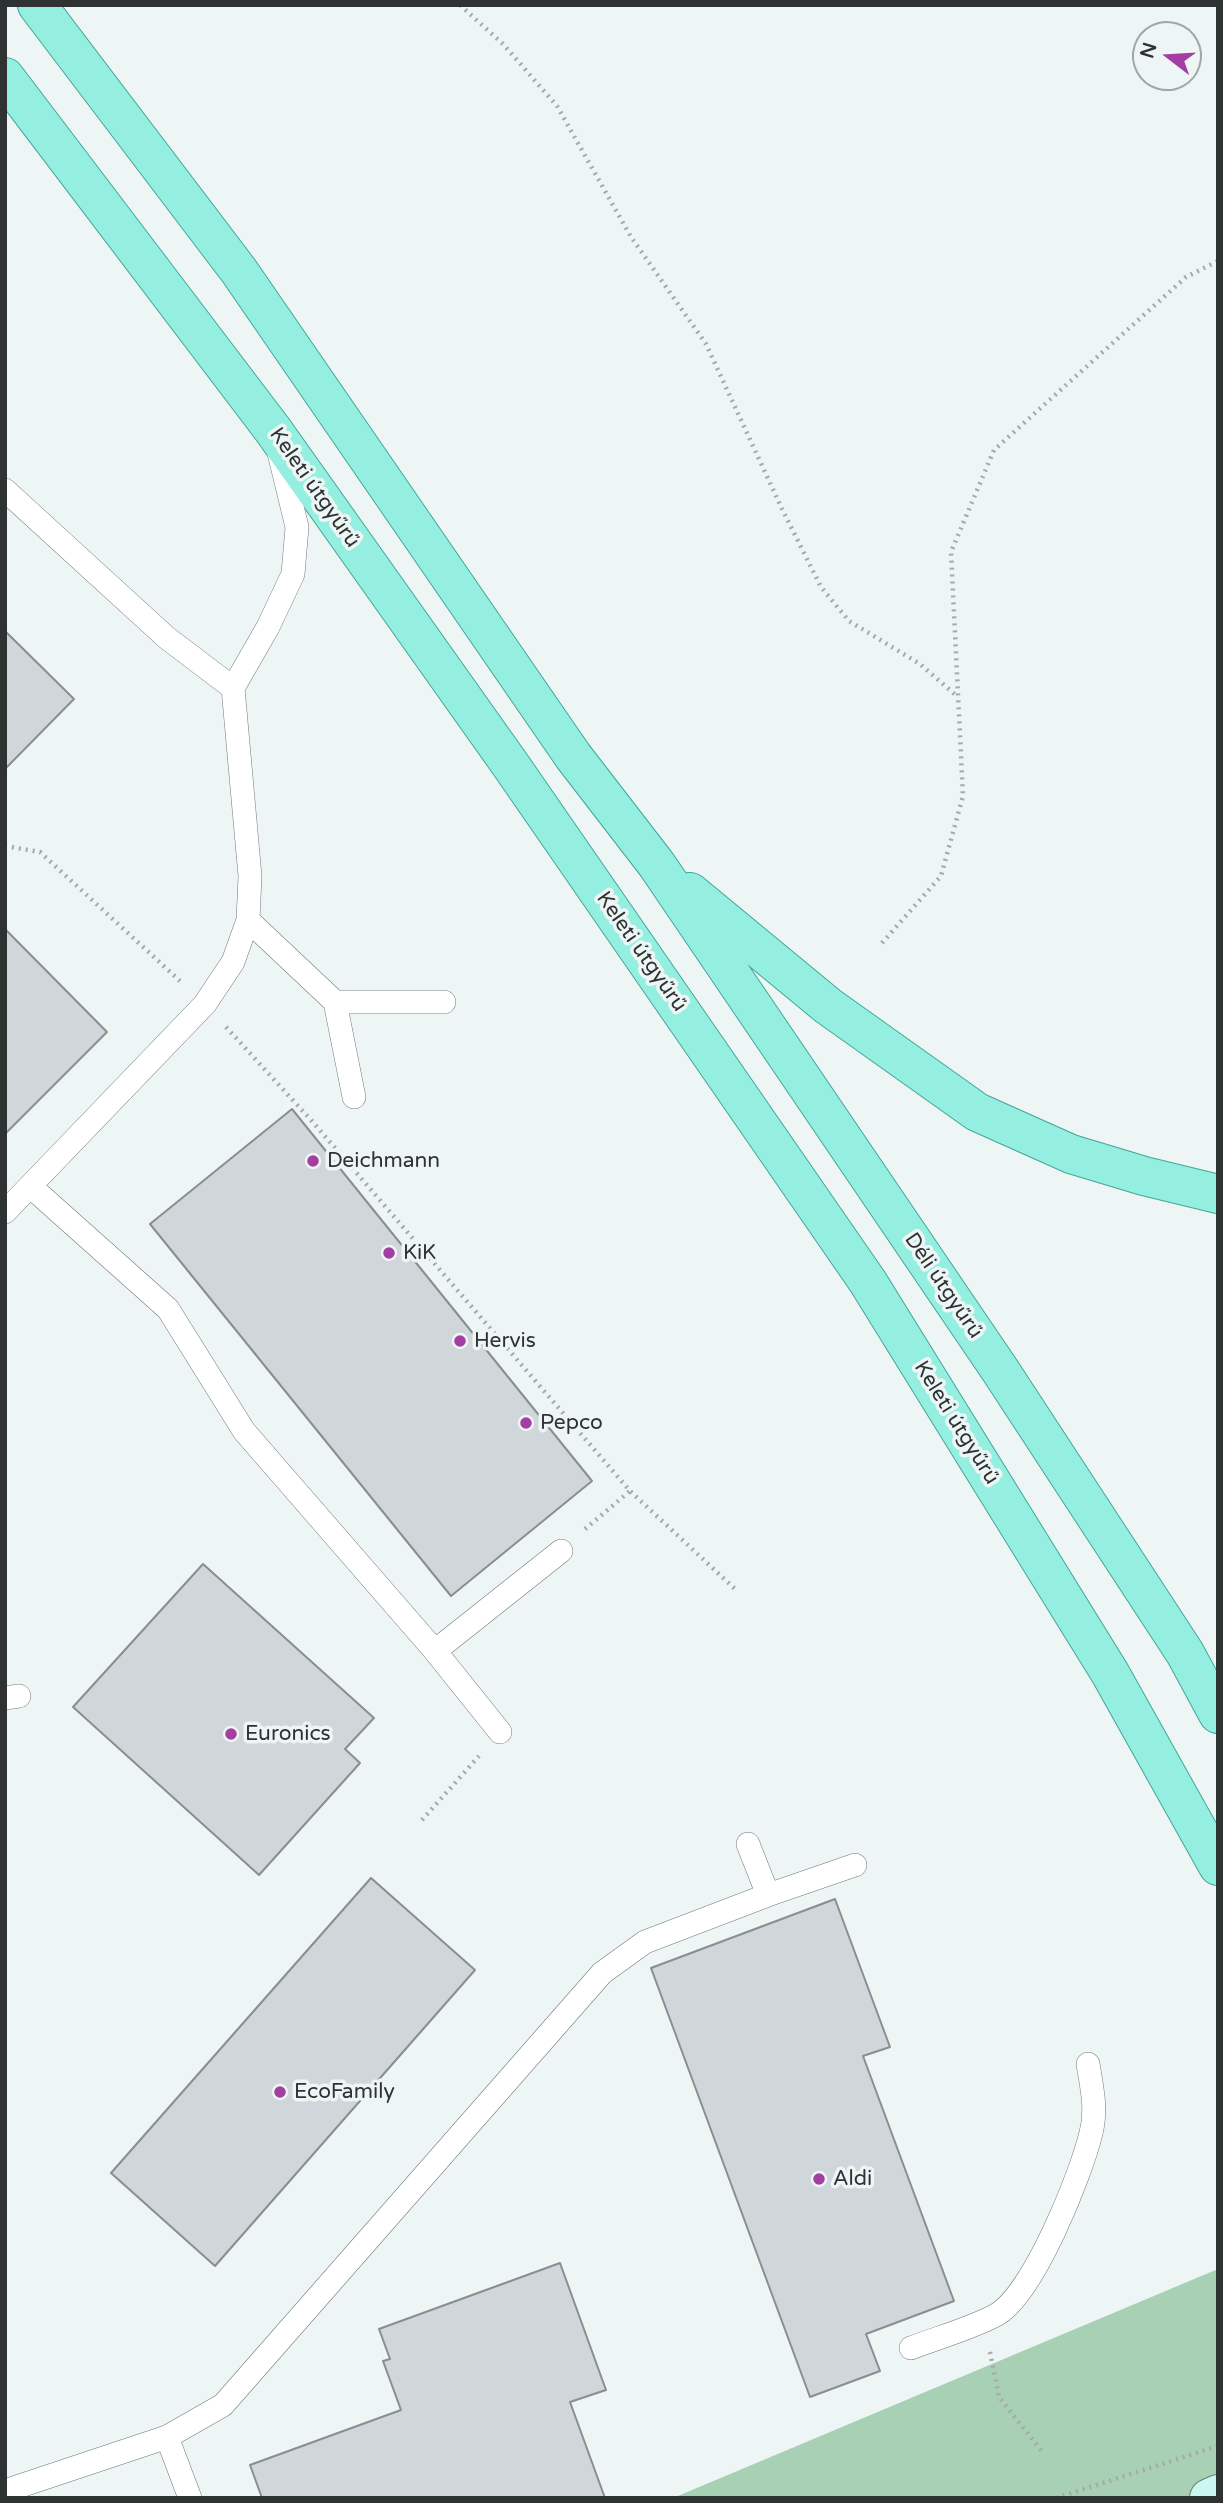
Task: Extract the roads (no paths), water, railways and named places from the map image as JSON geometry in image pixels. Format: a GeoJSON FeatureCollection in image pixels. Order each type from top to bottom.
{"type":"FeatureCollection","features":[{"type":"Feature","properties":{"kind":"main road"},"geometry":{"type":"LineString","coordinates":[[37,5],[239,271],[565,744],[657,865],[828,1006],[977,1112],[1071,1154],[1218,1194]]}},
{"type":"Feature","properties":{"kind":"main road","name":"Keleti útgyűrű"},"geometry":{"type":"LineString","coordinates":[[5,77],[273,430],[512,766],[868,1282],[1110,1673],[1218,1866]]}},
{"type":"Feature","properties":{"kind":"main road","name":"Déli útgyűrű"},"geometry":{"type":"LineString","coordinates":[[657,865],[1007,1382],[1185,1653],[1218,1714]]}},
{"type":"Feature","properties":{"kind":"main road"},"geometry":{"type":"LineString","coordinates":[[1209,2498],[1218,2494]]}},
{"type":"Feature","properties":{"kind":"lane"},"geometry":{"type":"LineString","coordinates":[[5,1212],[205,1004],[233,962],[248,920],[250,876],[233,688],[268,627],[293,575],[297,527],[273,430]]}},
{"type":"Feature","properties":{"kind":"lane"},"geometry":{"type":"LineString","coordinates":[[5,490],[167,638],[233,688]]}},
{"type":"Feature","properties":{"kind":"lane"},"geometry":{"type":"LineString","coordinates":[[248,920],[335,1002],[354,1097]]}},
{"type":"Feature","properties":{"kind":"lane"},"geometry":{"type":"LineString","coordinates":[[335,1002],[444,1002]]}},
{"type":"Feature","properties":{"kind":"lane"},"geometry":{"type":"LineString","coordinates":[[30,1186],[168,1309],[244,1431],[435,1651],[500,1732]]}},
{"type":"Feature","properties":{"kind":"lane"},"geometry":{"type":"LineString","coordinates":[[435,1651],[561,1550]]}},
{"type":"Feature","properties":{"kind":"lane"},"geometry":{"type":"LineString","coordinates":[[748,1844],[768,1895]]}},
{"type":"Feature","properties":{"kind":"lane"},"geometry":{"type":"LineString","coordinates":[[5,2491],[167,2437],[223,2405],[602,1973],[645,1942],[855,1865]]}},
{"type":"Feature","properties":{"kind":"lane"},"geometry":{"type":"LineString","coordinates":[[911,2348],[997,2314],[1022,2289],[1072,2191],[1092,2123],[1094,2104],[1088,2064]]}},
{"type":"Feature","properties":{"kind":"lane"},"geometry":{"type":"LineString","coordinates":[[167,2437],[190,2498]]}},
{"type":"Feature","properties":{"kind":"place","name":"Deichmann"},"geometry":{"type":"Point","coordinates":[313,1161]}},
{"type":"Feature","properties":{"kind":"place","name":"KiK"},"geometry":{"type":"Point","coordinates":[389,1253]}},
{"type":"Feature","properties":{"kind":"place","name":"Hervis"},"geometry":{"type":"Point","coordinates":[460,1341]}},
{"type":"Feature","properties":{"kind":"place","name":"Pepco"},"geometry":{"type":"Point","coordinates":[526,1423]}},
{"type":"Feature","properties":{"kind":"place","name":"Euronics"},"geometry":{"type":"Point","coordinates":[231,1734]}},
{"type":"Feature","properties":{"kind":"place","name":"EcoFamily"},"geometry":{"type":"Point","coordinates":[280,2092]}},
{"type":"Feature","properties":{"kind":"place","name":"Aldi"},"geometry":{"type":"Point","coordinates":[819,2179]}}]}
